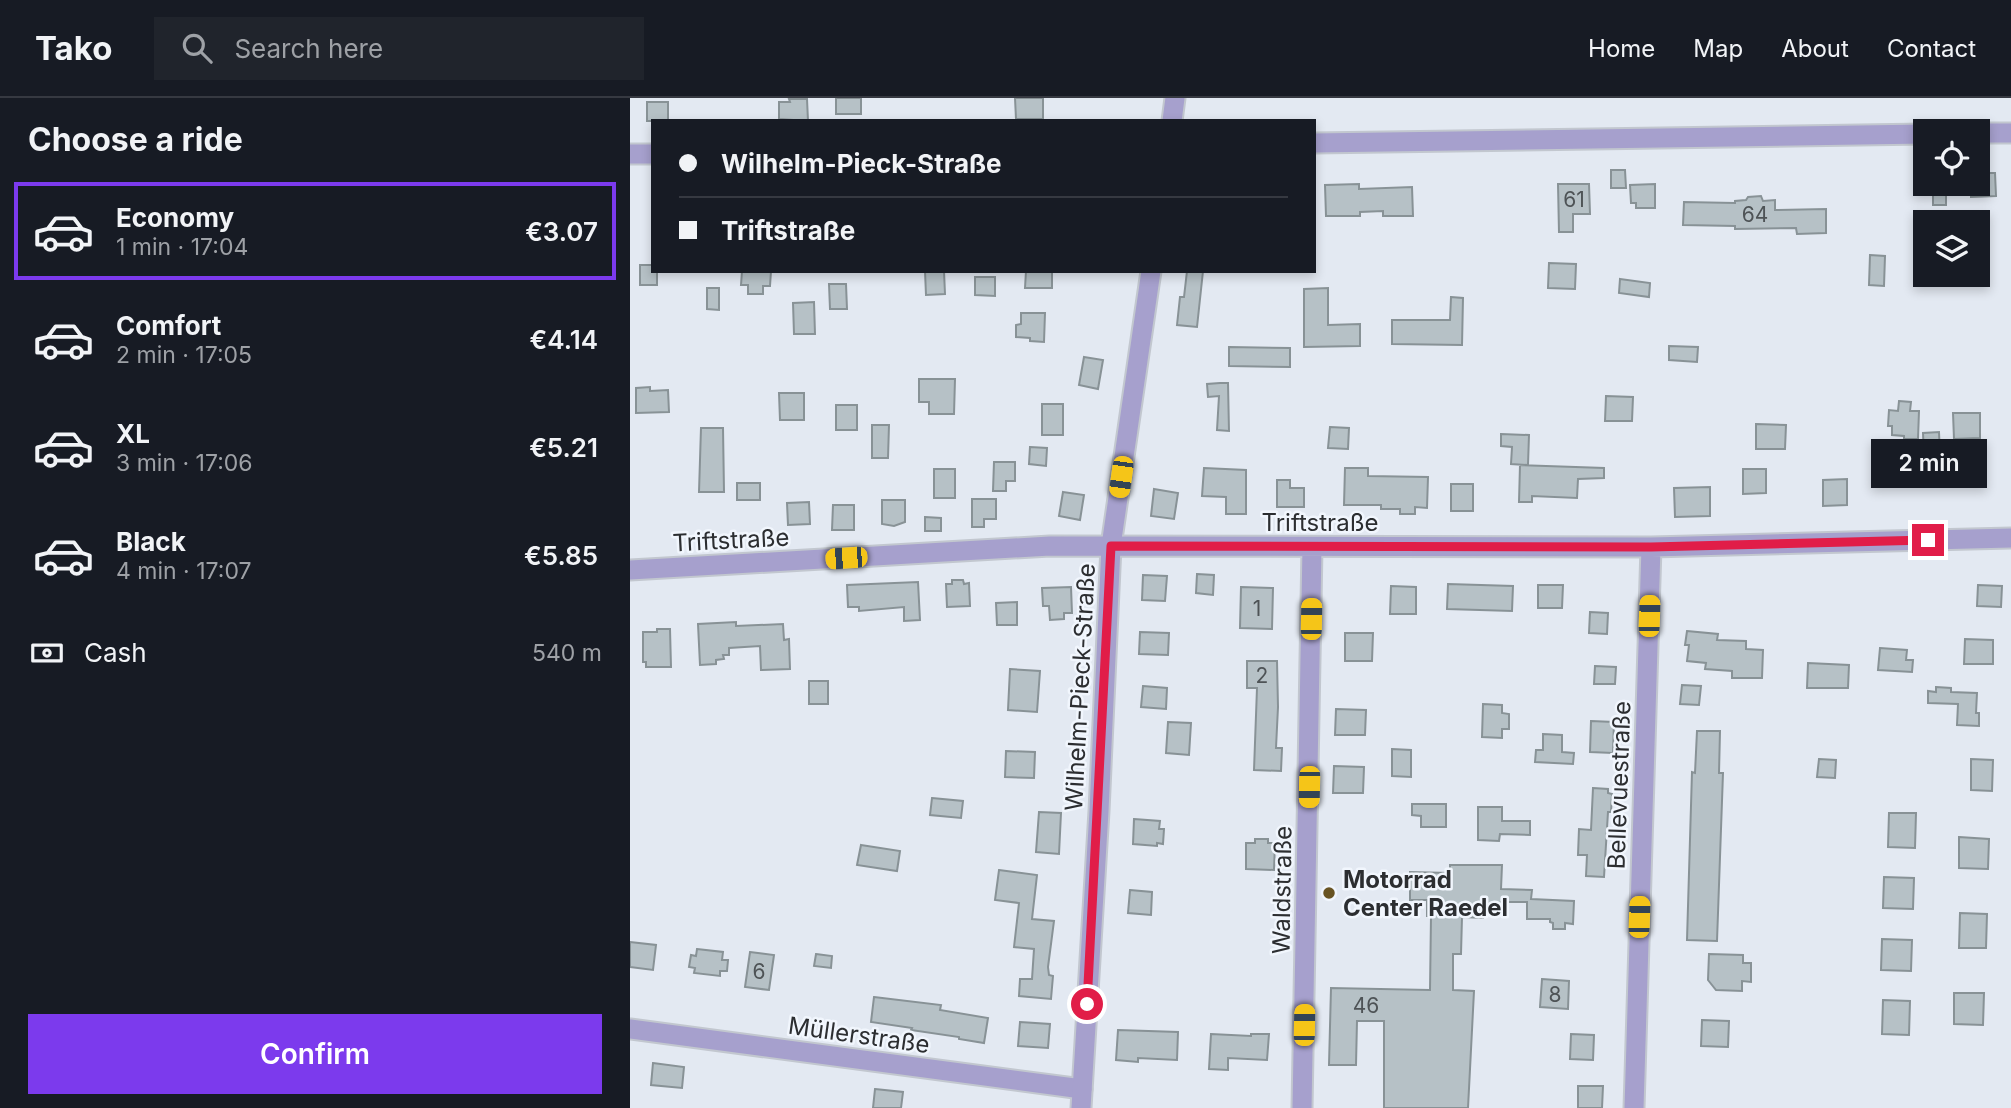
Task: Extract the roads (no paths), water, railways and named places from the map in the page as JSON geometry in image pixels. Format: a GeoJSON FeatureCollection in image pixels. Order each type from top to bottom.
{"type":"FeatureCollection","features":[{"type":"Feature","properties":{"kind":"street"},"geometry":{"type":"LineString","coordinates":[[1172,119],[1175,98]]}},
{"type":"Feature","properties":{"kind":"street"},"geometry":{"type":"LineString","coordinates":[[1990,133],[2011,133]]}},
{"type":"Feature","properties":{"kind":"street"},"geometry":{"type":"LineString","coordinates":[[1316,143],[1913,134]]}},
{"type":"Feature","properties":{"kind":"street"},"geometry":{"type":"LineString","coordinates":[[630,154],[651,154]]}},
{"type":"Feature","properties":{"kind":"street","name":"Wilhelm-Pieck-Straße"},"geometry":{"type":"LineString","coordinates":[[1082,1099],[1111,546],[1151,273]]}},
{"type":"Feature","properties":{"kind":"street","name":"Triftstraße"},"geometry":{"type":"LineString","coordinates":[[630,570],[1050,546],[1651,547],[2011,538]]}},
{"type":"Feature","properties":{"kind":"street","name":"Waldstraße"},"geometry":{"type":"LineString","coordinates":[[1302,1108],[1312,547]]}},
{"type":"Feature","properties":{"kind":"street","name":"Bellevuestraße"},"geometry":{"type":"LineString","coordinates":[[1634,1108],[1651,547]]}},
{"type":"Feature","properties":{"kind":"street","name":"Müllerstraße"},"geometry":{"type":"LineString","coordinates":[[630,1029],[1082,1099]]}},
{"type":"Feature","properties":{"kind":"place","name":"Motorrad Center Raedel"},"geometry":{"type":"Point","coordinates":[1329,893]}}]}
